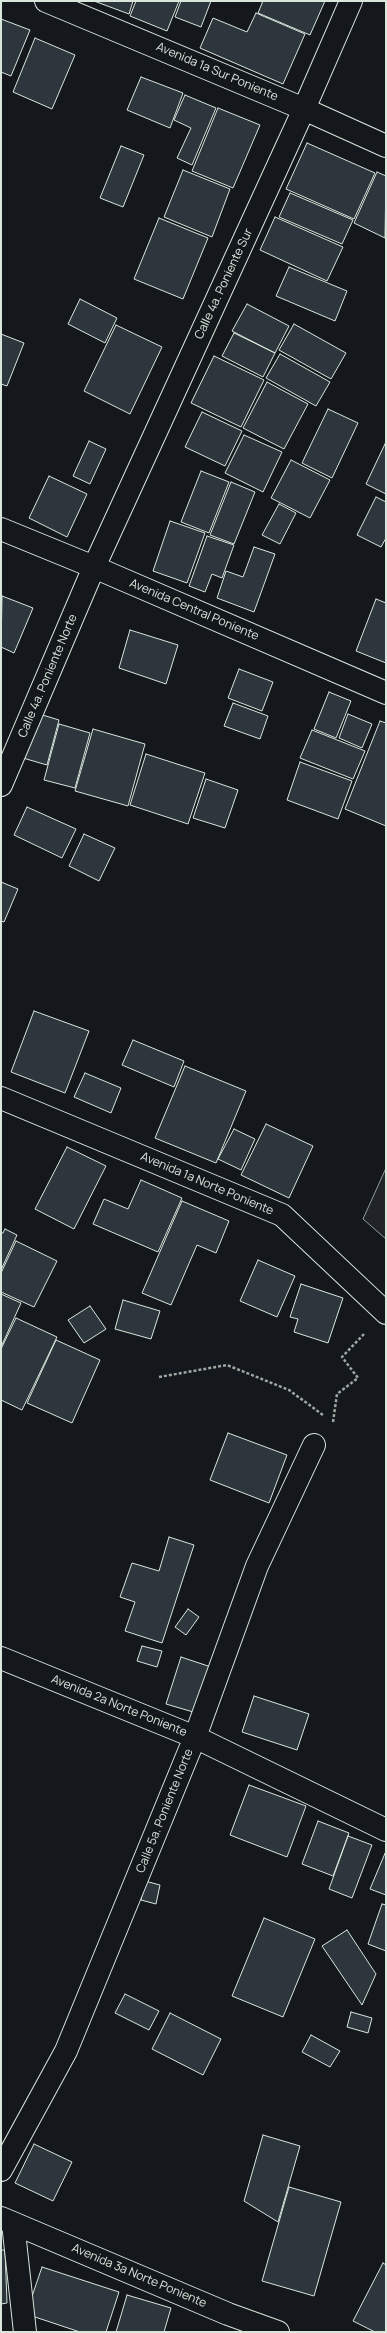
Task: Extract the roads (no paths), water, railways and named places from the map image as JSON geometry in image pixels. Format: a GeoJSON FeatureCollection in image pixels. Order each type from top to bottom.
{"type":"FeatureCollection","features":[{"type":"Feature","properties":{"kind":"street","name":"Avenida 1a Sur Poniente"},"geometry":{"type":"LineString","coordinates":[[46,1],[304,109],[386,146]]}},
{"type":"Feature","properties":{"kind":"street","name":"Calle 4a. Poniente Sur"},"geometry":{"type":"LineString","coordinates":[[94,567],[304,109],[351,1]]}},
{"type":"Feature","properties":{"kind":"street","name":"Avenida Central Poniente"},"geometry":{"type":"LineString","coordinates":[[1,530],[94,567],[386,693]]}},
{"type":"Feature","properties":{"kind":"street","name":"Calle 4a. Poniente Norte"},"geometry":{"type":"LineString","coordinates":[[1,785],[94,567]]}},
{"type":"Feature","properties":{"kind":"street","name":"Avenida 1a Norte Poniente"},"geometry":{"type":"LineString","coordinates":[[1,1098],[282,1215],[384,1311]]}},
{"type":"Feature","properties":{"kind":"street","name":"Calle 5a. Poniente Norte"},"geometry":{"type":"LineString","coordinates":[[1,2170],[66,2051],[195,1737],[256,1566],[314,1445]]}},
{"type":"Feature","properties":{"kind":"street","name":"Avenida 2a Norte Poniente"},"geometry":{"type":"LineString","coordinates":[[1,1658],[195,1737],[386,1830]]}},
{"type":"Feature","properties":{"kind":"street"},"geometry":{"type":"LineString","coordinates":[[7,2220],[26,2332]]}},
{"type":"Feature","properties":{"kind":"street","name":"Avenida 3a Norte Poniente"},"geometry":{"type":"LineString","coordinates":[[7,2220],[228,2314],[278,2332]]}}]}
